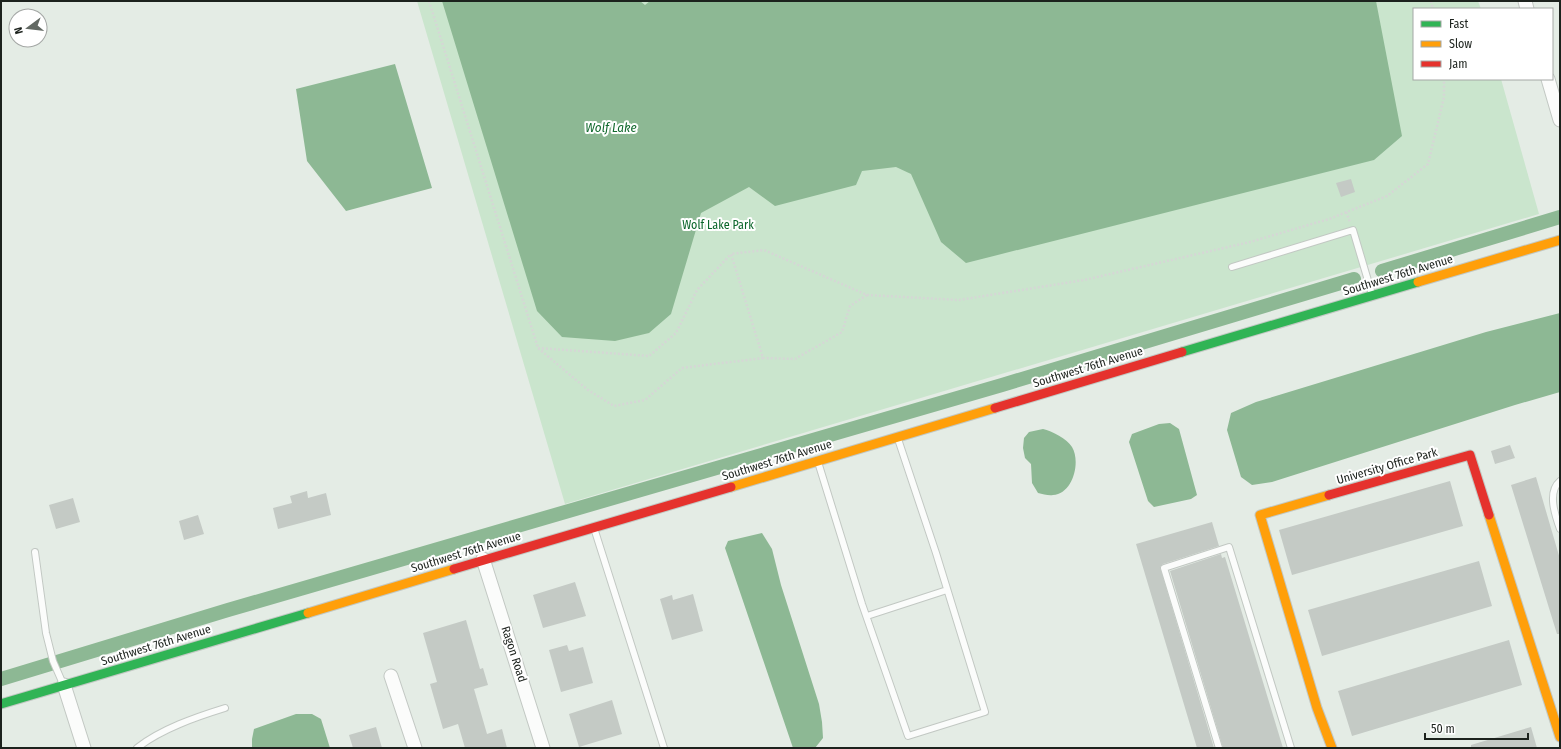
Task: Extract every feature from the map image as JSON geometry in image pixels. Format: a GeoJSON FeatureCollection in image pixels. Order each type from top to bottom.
{"type":"FeatureCollection","features":[{"type":"Feature","properties":{"kind":"street"},"geometry":{"type":"LineString","coordinates":[[1548,80],[1560,120]]}},
{"type":"Feature","properties":{"kind":"street","name":"Southwest 76th Avenue"},"geometry":{"type":"LineString","coordinates":[[1,704],[483,559],[1560,240]]}},
{"type":"Feature","properties":{"kind":"street","name":"University Office Park"},"geometry":{"type":"LineString","coordinates":[[1332,748],[1315,701],[1260,515],[1470,455],[1560,737]]}},
{"type":"Feature","properties":{"kind":"street","name":"Ragon Road"},"geometry":{"type":"LineString","coordinates":[[483,559],[543,748]]}},
{"type":"Feature","properties":{"kind":"street"},"geometry":{"type":"LineString","coordinates":[[391,676],[415,748]]}},
{"type":"Feature","properties":{"kind":"street"},"geometry":{"type":"LineString","coordinates":[[64,685],[84,748]]}},
{"type":"Feature","properties":{"kind":"lane"},"geometry":{"type":"LineString","coordinates":[[1232,266],[1353,230],[1372,296]]}},
{"type":"Feature","properties":{"kind":"lane"},"geometry":{"type":"LineString","coordinates":[[818,460],[867,616],[908,736],[985,712],[897,437]]}},
{"type":"Feature","properties":{"kind":"lane"},"geometry":{"type":"LineString","coordinates":[[1560,480],[1557,483],[1553,495],[1553,504],[1560,529]]}},
{"type":"Feature","properties":{"kind":"lane"},"geometry":{"type":"LineString","coordinates":[[593,527],[664,748]]}},
{"type":"Feature","properties":{"kind":"lane"},"geometry":{"type":"LineString","coordinates":[[1219,748],[1164,568],[1229,547],[1291,748]]}},
{"type":"Feature","properties":{"kind":"lane"},"geometry":{"type":"LineString","coordinates":[[35,552],[46,633],[53,660],[64,685]]}},
{"type":"Feature","properties":{"kind":"lane"},"geometry":{"type":"LineString","coordinates":[[867,616],[947,590]]}},
{"type":"Feature","properties":{"kind":"lane"},"geometry":{"type":"LineString","coordinates":[[137,748],[148,740],[200,716],[225,708]]}},
{"type":"Feature","properties":{"kind":"path"},"geometry":{"type":"LineString","coordinates":[[429,1],[538,348],[588,390],[614,406],[645,400],[682,368],[763,358],[795,359],[842,332],[850,306],[867,295]]}},
{"type":"Feature","properties":{"kind":"path"},"geometry":{"type":"LineString","coordinates":[[538,348],[649,356],[676,333],[697,290],[731,254],[764,250],[867,295],[959,300],[1084,280],[1250,242],[1329,219],[1388,196],[1428,164],[1444,97],[1444,80]]}},
{"type":"Feature","properties":{"kind":"path"},"geometry":{"type":"LineString","coordinates":[[731,254],[763,358]]}},
{"type":"Feature","properties":{"kind":"green space","name":"Wolf Lake Park"},"geometry":{"type":"Polygon","coordinates":[[[417,1],[1478,1],[1481,8],[1413,8],[1413,80],[1501,80],[1539,214],[565,504],[417,1]]]}},
{"type":"Feature","properties":{"kind":"water","name":"Wolf Lake"},"geometry":{"type":"Polygon","coordinates":[[[442,1],[640,1],[645,5],[650,1],[1376,1],[1402,136],[1374,160],[966,263],[941,242],[911,174],[896,167],[862,171],[856,185],[775,206],[749,187],[701,213],[671,314],[649,333],[615,341],[562,337],[537,311],[442,1]]]}},
{"type":"Feature","properties":{"kind":"water"},"geometry":{"type":"Polygon","coordinates":[[[395,64],[432,188],[346,211],[307,161],[296,89],[395,64]]]}},
{"type":"Feature","properties":{"kind":"water"},"geometry":{"type":"Polygon","coordinates":[[[1560,313],[1560,392],[1272,482],[1252,485],[1241,477],[1227,430],[1231,413],[1256,402],[1486,332],[1560,313]]]}},
{"type":"Feature","properties":{"kind":"water"},"geometry":{"type":"Polygon","coordinates":[[[1170,423],[1179,429],[1197,495],[1191,499],[1154,507],[1148,501],[1129,442],[1132,434],[1159,424],[1170,423]]]}},
{"type":"Feature","properties":{"kind":"water"},"geometry":{"type":"Polygon","coordinates":[[[1043,429],[1067,441],[1075,453],[1076,461],[1073,476],[1066,489],[1060,493],[1051,495],[1038,493],[1032,483],[1031,464],[1025,458],[1023,448],[1024,438],[1029,432],[1043,429]]]}},
{"type":"Feature","properties":{"kind":"water"},"geometry":{"type":"Polygon","coordinates":[[[762,533],[772,549],[781,585],[819,704],[823,738],[815,748],[793,748],[725,548],[728,541],[762,533]]]}},
{"type":"Feature","properties":{"kind":"water"},"geometry":{"type":"Polygon","coordinates":[[[296,714],[312,714],[321,719],[330,748],[252,748],[254,729],[296,714]]]}},
{"type":"Feature","properties":{"kind":"building"},"geometry":{"type":"Polygon","coordinates":[[[1351,179],[1355,192],[1341,197],[1336,183],[1351,179]]]}},
{"type":"Feature","properties":{"kind":"building"},"geometry":{"type":"Polygon","coordinates":[[[1510,445],[1515,458],[1495,464],[1491,451],[1510,445]]]}},
{"type":"Feature","properties":{"kind":"building"},"geometry":{"type":"Polygon","coordinates":[[[1536,477],[1560,559],[1560,634],[1557,634],[1511,485],[1536,477]]]}},
{"type":"Feature","properties":{"kind":"building"},"geometry":{"type":"Polygon","coordinates":[[[1450,481],[1463,526],[1292,575],[1279,530],[1450,481]]]}},
{"type":"Feature","properties":{"kind":"building"},"geometry":{"type":"Polygon","coordinates":[[[307,491],[308,498],[326,493],[331,515],[278,529],[273,508],[292,503],[290,496],[307,491]]]}},
{"type":"Feature","properties":{"kind":"building"},"geometry":{"type":"Polygon","coordinates":[[[73,498],[80,522],[56,529],[49,505],[73,498]]]}},
{"type":"Feature","properties":{"kind":"building"},"geometry":{"type":"Polygon","coordinates":[[[198,515],[204,534],[184,540],[179,521],[198,515]]]}},
{"type":"Feature","properties":{"kind":"building"},"geometry":{"type":"Polygon","coordinates":[[[1212,522],[1219,546],[1163,564],[1160,567],[1214,748],[1197,748],[1136,544],[1212,522]]]}},
{"type":"Feature","properties":{"kind":"building"},"geometry":{"type":"Polygon","coordinates":[[[1221,554],[1222,558],[1225,557],[1283,748],[1223,748],[1170,571],[1221,554]]]}},
{"type":"Feature","properties":{"kind":"building"},"geometry":{"type":"Polygon","coordinates":[[[1479,561],[1492,606],[1322,656],[1308,610],[1479,561]]]}},
{"type":"Feature","properties":{"kind":"building"},"geometry":{"type":"Polygon","coordinates":[[[575,582],[586,616],[543,628],[533,595],[575,582]]]}},
{"type":"Feature","properties":{"kind":"building"},"geometry":{"type":"Polygon","coordinates":[[[693,594],[703,631],[672,640],[660,599],[672,595],[673,600],[693,594]]]}},
{"type":"Feature","properties":{"kind":"building"},"geometry":{"type":"Polygon","coordinates":[[[466,620],[480,669],[483,668],[488,685],[474,689],[487,734],[502,729],[507,748],[465,748],[458,724],[443,729],[430,684],[437,682],[423,633],[466,620]]]}},
{"type":"Feature","properties":{"kind":"building"},"geometry":{"type":"Polygon","coordinates":[[[1509,640],[1522,685],[1352,736],[1338,691],[1509,640]]]}},
{"type":"Feature","properties":{"kind":"building"},"geometry":{"type":"Polygon","coordinates":[[[567,645],[569,651],[583,647],[593,683],[561,692],[549,650],[567,645]]]}},
{"type":"Feature","properties":{"kind":"building"},"geometry":{"type":"Polygon","coordinates":[[[612,700],[622,734],[579,747],[569,714],[612,700]]]}},
{"type":"Feature","properties":{"kind":"building"},"geometry":{"type":"Polygon","coordinates":[[[376,727],[382,748],[353,748],[349,735],[376,727]]]}},
{"type":"Feature","properties":{"kind":"building"},"geometry":{"type":"Polygon","coordinates":[[[1531,727],[1537,748],[1471,748],[1471,745],[1531,727]]]}},
{"type":"Feature","properties":{"kind":"waterway"},"geometry":{"type":"LineString","coordinates":[[1382,271],[1560,217]]}},
{"type":"Feature","properties":{"kind":"waterway"},"geometry":{"type":"LineString","coordinates":[[1,679],[228,610],[1002,385],[1354,279]]}},
{"type":"Feature","properties":{"kind":"traffic: fast"},"geometry":{"type":"LineString","coordinates":[[1182,352],[1418,282]]}},
{"type":"Feature","properties":{"kind":"traffic: fast"},"geometry":{"type":"LineString","coordinates":[[1,704],[308,613]]}},
{"type":"Feature","properties":{"kind":"traffic: slow"},"geometry":{"type":"LineString","coordinates":[[1418,282],[1560,240]]}},
{"type":"Feature","properties":{"kind":"traffic: slow"},"geometry":{"type":"LineString","coordinates":[[731,487],[995,408]]}},
{"type":"Feature","properties":{"kind":"traffic: slow"},"geometry":{"type":"LineString","coordinates":[[1329,495],[1260,515],[1317,708],[1332,748]]}},
{"type":"Feature","properties":{"kind":"traffic: slow"},"geometry":{"type":"LineString","coordinates":[[1489,515],[1560,737]]}},
{"type":"Feature","properties":{"kind":"traffic: slow"},"geometry":{"type":"LineString","coordinates":[[308,613],[454,569]]}},
{"type":"Feature","properties":{"kind":"traffic: jam"},"geometry":{"type":"LineString","coordinates":[[995,408],[1182,352]]}},
{"type":"Feature","properties":{"kind":"traffic: jam"},"geometry":{"type":"LineString","coordinates":[[1329,495],[1470,455],[1489,515]]}},
{"type":"Feature","properties":{"kind":"traffic: jam"},"geometry":{"type":"LineString","coordinates":[[454,569],[731,487]]}}]}
